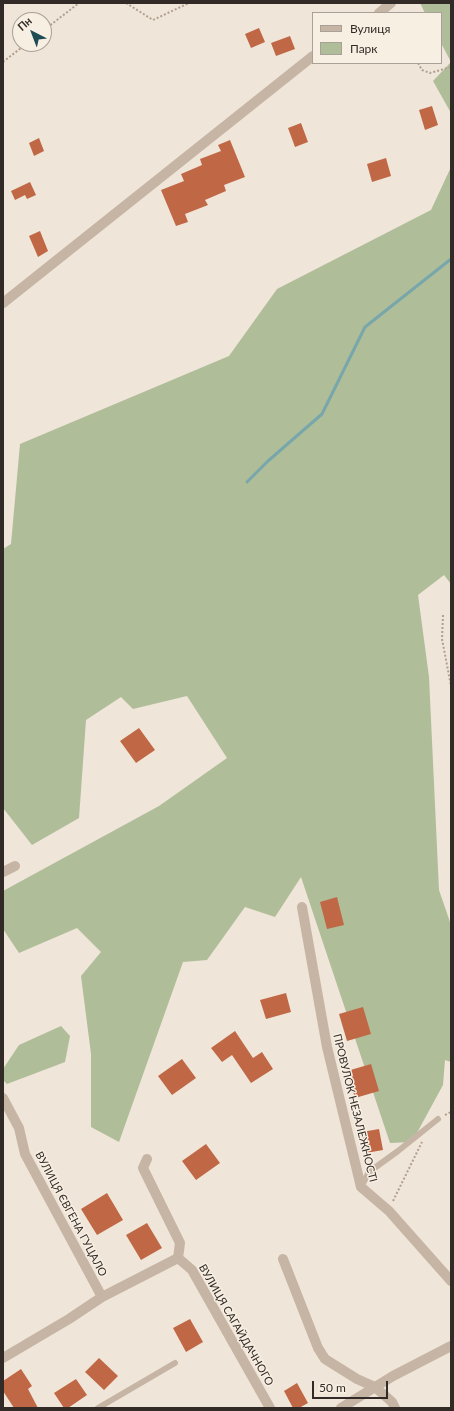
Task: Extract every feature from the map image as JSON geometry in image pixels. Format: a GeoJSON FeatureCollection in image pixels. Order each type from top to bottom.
{"type":"FeatureCollection","features":[{"type":"Feature","properties":{"kind":"street"},"geometry":{"type":"LineString","coordinates":[[379,12],[391,3]]}},
{"type":"Feature","properties":{"kind":"street"},"geometry":{"type":"LineString","coordinates":[[3,303],[312,57]]}},
{"type":"Feature","properties":{"kind":"street"},"geometry":{"type":"LineString","coordinates":[[3,872],[15,866]]}},
{"type":"Feature","properties":{"kind":"street","name":"ПРОВУЛОК НЕЗАЛЕЖНОСТІ"},"geometry":{"type":"LineString","coordinates":[[302,907],[326,1048],[361,1187],[388,1212],[451,1281]]}},
{"type":"Feature","properties":{"kind":"street","name":"ВУЛИЦЯ ЄВГЕНА ГУЦАЛО"},"geometry":{"type":"LineString","coordinates":[[3,1098],[19,1128],[25,1154],[102,1296]]}},
{"type":"Feature","properties":{"kind":"street"},"geometry":{"type":"LineString","coordinates":[[3,1358],[70,1319],[102,1296],[178,1258],[180,1243],[143,1168],[147,1159]]}},
{"type":"Feature","properties":{"kind":"street","name":"ВУЛИЦЯ САГАЙДАЧНОГО"},"geometry":{"type":"LineString","coordinates":[[178,1258],[192,1270],[270,1408]]}},
{"type":"Feature","properties":{"kind":"street"},"geometry":{"type":"LineString","coordinates":[[283,1259],[318,1348],[325,1359],[357,1379],[376,1387],[392,1402],[395,1408]]}},
{"type":"Feature","properties":{"kind":"street"},"geometry":{"type":"LineString","coordinates":[[341,1408],[393,1376],[451,1346]]}},
{"type":"Feature","properties":{"kind":"lane"},"geometry":{"type":"LineString","coordinates":[[361,1187],[369,1172],[438,1119]]}},
{"type":"Feature","properties":{"kind":"lane"},"geometry":{"type":"LineString","coordinates":[[98,1408],[175,1363]]}},
{"type":"Feature","properties":{"kind":"path"},"geometry":{"type":"LineString","coordinates":[[52,24],[79,3]]}},
{"type":"Feature","properties":{"kind":"path"},"geometry":{"type":"LineString","coordinates":[[126,3],[153,20],[189,3]]}},
{"type":"Feature","properties":{"kind":"path"},"geometry":{"type":"LineString","coordinates":[[3,62],[16,52]]}},
{"type":"Feature","properties":{"kind":"path"},"geometry":{"type":"LineString","coordinates":[[419,64],[422,70],[430,73],[451,67]]}},
{"type":"Feature","properties":{"kind":"path"},"geometry":{"type":"LineString","coordinates":[[443,615],[442,639],[451,686]]}},
{"type":"Feature","properties":{"kind":"path"},"geometry":{"type":"LineString","coordinates":[[438,1119],[451,1112]]}},
{"type":"Feature","properties":{"kind":"path"},"geometry":{"type":"LineString","coordinates":[[388,1212],[425,1136]]}},
{"type":"Feature","properties":{"kind":"green space"},"geometry":{"type":"Polygon","coordinates":[[[420,3],[451,3],[451,62],[442,45],[442,12],[424,12],[420,3]]]}},
{"type":"Feature","properties":{"kind":"green space"},"geometry":{"type":"Polygon","coordinates":[[[451,62],[451,113],[433,81],[451,62]]]}},
{"type":"Feature","properties":{"kind":"green space"},"geometry":{"type":"Polygon","coordinates":[[[451,167],[451,584],[444,575],[418,595],[429,677],[439,890],[451,925],[451,1062],[445,1060],[443,1085],[412,1142],[390,1143],[301,877],[275,917],[245,907],[207,960],[183,962],[119,1142],[91,1127],[91,1054],[81,976],[101,952],[77,928],[19,953],[3,929],[3,891],[159,806],[227,758],[187,696],[133,709],[121,697],[86,720],[79,818],[32,845],[3,808],[3,549],[11,544],[20,444],[229,356],[277,289],[431,210],[451,167]]]}},
{"type":"Feature","properties":{"kind":"green space"},"geometry":{"type":"Polygon","coordinates":[[[61,1026],[70,1036],[65,1062],[7,1084],[3,1080],[3,1069],[19,1045],[61,1026]]]}},
{"type":"Feature","properties":{"kind":"building"},"geometry":{"type":"Polygon","coordinates":[[[259,28],[265,42],[251,48],[245,34],[259,28]]]}},
{"type":"Feature","properties":{"kind":"building"},"geometry":{"type":"Polygon","coordinates":[[[290,36],[295,49],[276,56],[271,43],[290,36]]]}},
{"type":"Feature","properties":{"kind":"building"},"geometry":{"type":"Polygon","coordinates":[[[432,106],[438,125],[425,130],[419,110],[432,106]]]}},
{"type":"Feature","properties":{"kind":"building"},"geometry":{"type":"Polygon","coordinates":[[[301,123],[308,142],[295,147],[288,128],[301,123]]]}},
{"type":"Feature","properties":{"kind":"building"},"geometry":{"type":"Polygon","coordinates":[[[39,138],[44,151],[34,156],[29,143],[39,138]]]}},
{"type":"Feature","properties":{"kind":"building"},"geometry":{"type":"Polygon","coordinates":[[[230,140],[245,177],[224,185],[226,191],[205,200],[208,205],[185,214],[188,222],[176,226],[161,190],[184,181],[181,174],[202,165],[200,159],[221,151],[218,145],[230,140]]]}},
{"type":"Feature","properties":{"kind":"building"},"geometry":{"type":"Polygon","coordinates":[[[386,158],[391,176],[372,182],[367,164],[386,158]]]}},
{"type":"Feature","properties":{"kind":"building"},"geometry":{"type":"Polygon","coordinates":[[[30,182],[36,195],[27,199],[25,195],[15,200],[11,191],[30,182]]]}},
{"type":"Feature","properties":{"kind":"building"},"geometry":{"type":"Polygon","coordinates":[[[40,231],[48,251],[38,257],[29,236],[40,231]]]}},
{"type":"Feature","properties":{"kind":"building"},"geometry":{"type":"Polygon","coordinates":[[[139,728],[155,750],[136,763],[120,741],[139,728]]]}},
{"type":"Feature","properties":{"kind":"building"},"geometry":{"type":"Polygon","coordinates":[[[337,897],[344,925],[327,929],[320,902],[337,897]]]}},
{"type":"Feature","properties":{"kind":"building"},"geometry":{"type":"Polygon","coordinates":[[[286,993],[291,1012],[266,1019],[260,1000],[286,993]]]}},
{"type":"Feature","properties":{"kind":"building"},"geometry":{"type":"Polygon","coordinates":[[[363,1007],[371,1034],[347,1041],[339,1014],[363,1007]]]}},
{"type":"Feature","properties":{"kind":"building"},"geometry":{"type":"Polygon","coordinates":[[[235,1031],[253,1058],[262,1052],[273,1069],[251,1083],[232,1055],[222,1062],[211,1048],[235,1031]]]}},
{"type":"Feature","properties":{"kind":"building"},"geometry":{"type":"Polygon","coordinates":[[[182,1059],[196,1078],[172,1095],[158,1076],[182,1059]]]}},
{"type":"Feature","properties":{"kind":"building"},"geometry":{"type":"Polygon","coordinates":[[[371,1064],[379,1091],[355,1098],[347,1071],[371,1064]]]}},
{"type":"Feature","properties":{"kind":"building"},"geometry":{"type":"Polygon","coordinates":[[[379,1129],[383,1150],[366,1153],[362,1132],[379,1129]]]}},
{"type":"Feature","properties":{"kind":"building"},"geometry":{"type":"Polygon","coordinates":[[[206,1144],[220,1163],[196,1180],[182,1161],[206,1144]]]}},
{"type":"Feature","properties":{"kind":"building"},"geometry":{"type":"Polygon","coordinates":[[[107,1193],[123,1220],[97,1235],[81,1209],[107,1193]]]}},
{"type":"Feature","properties":{"kind":"building"},"geometry":{"type":"Polygon","coordinates":[[[147,1223],[162,1248],[141,1260],[126,1235],[147,1223]]]}},
{"type":"Feature","properties":{"kind":"building"},"geometry":{"type":"Polygon","coordinates":[[[190,1319],[203,1342],[186,1352],[173,1328],[190,1319]]]}},
{"type":"Feature","properties":{"kind":"building"},"geometry":{"type":"Polygon","coordinates":[[[99,1358],[118,1376],[104,1390],[85,1372],[99,1358]]]}},
{"type":"Feature","properties":{"kind":"building"},"geometry":{"type":"Polygon","coordinates":[[[21,1369],[32,1386],[28,1389],[38,1408],[14,1408],[3,1391],[3,1381],[21,1369]]]}},
{"type":"Feature","properties":{"kind":"building"},"geometry":{"type":"Polygon","coordinates":[[[76,1379],[87,1395],[68,1408],[64,1408],[54,1393],[76,1379]]]}},
{"type":"Feature","properties":{"kind":"building"},"geometry":{"type":"Polygon","coordinates":[[[297,1383],[308,1403],[299,1408],[293,1408],[284,1391],[297,1383]]]}},
{"type":"Feature","properties":{"kind":"waterway"},"geometry":{"type":"LineString","coordinates":[[247,482],[268,461],[322,414],[365,327],[451,259]]}}]}
